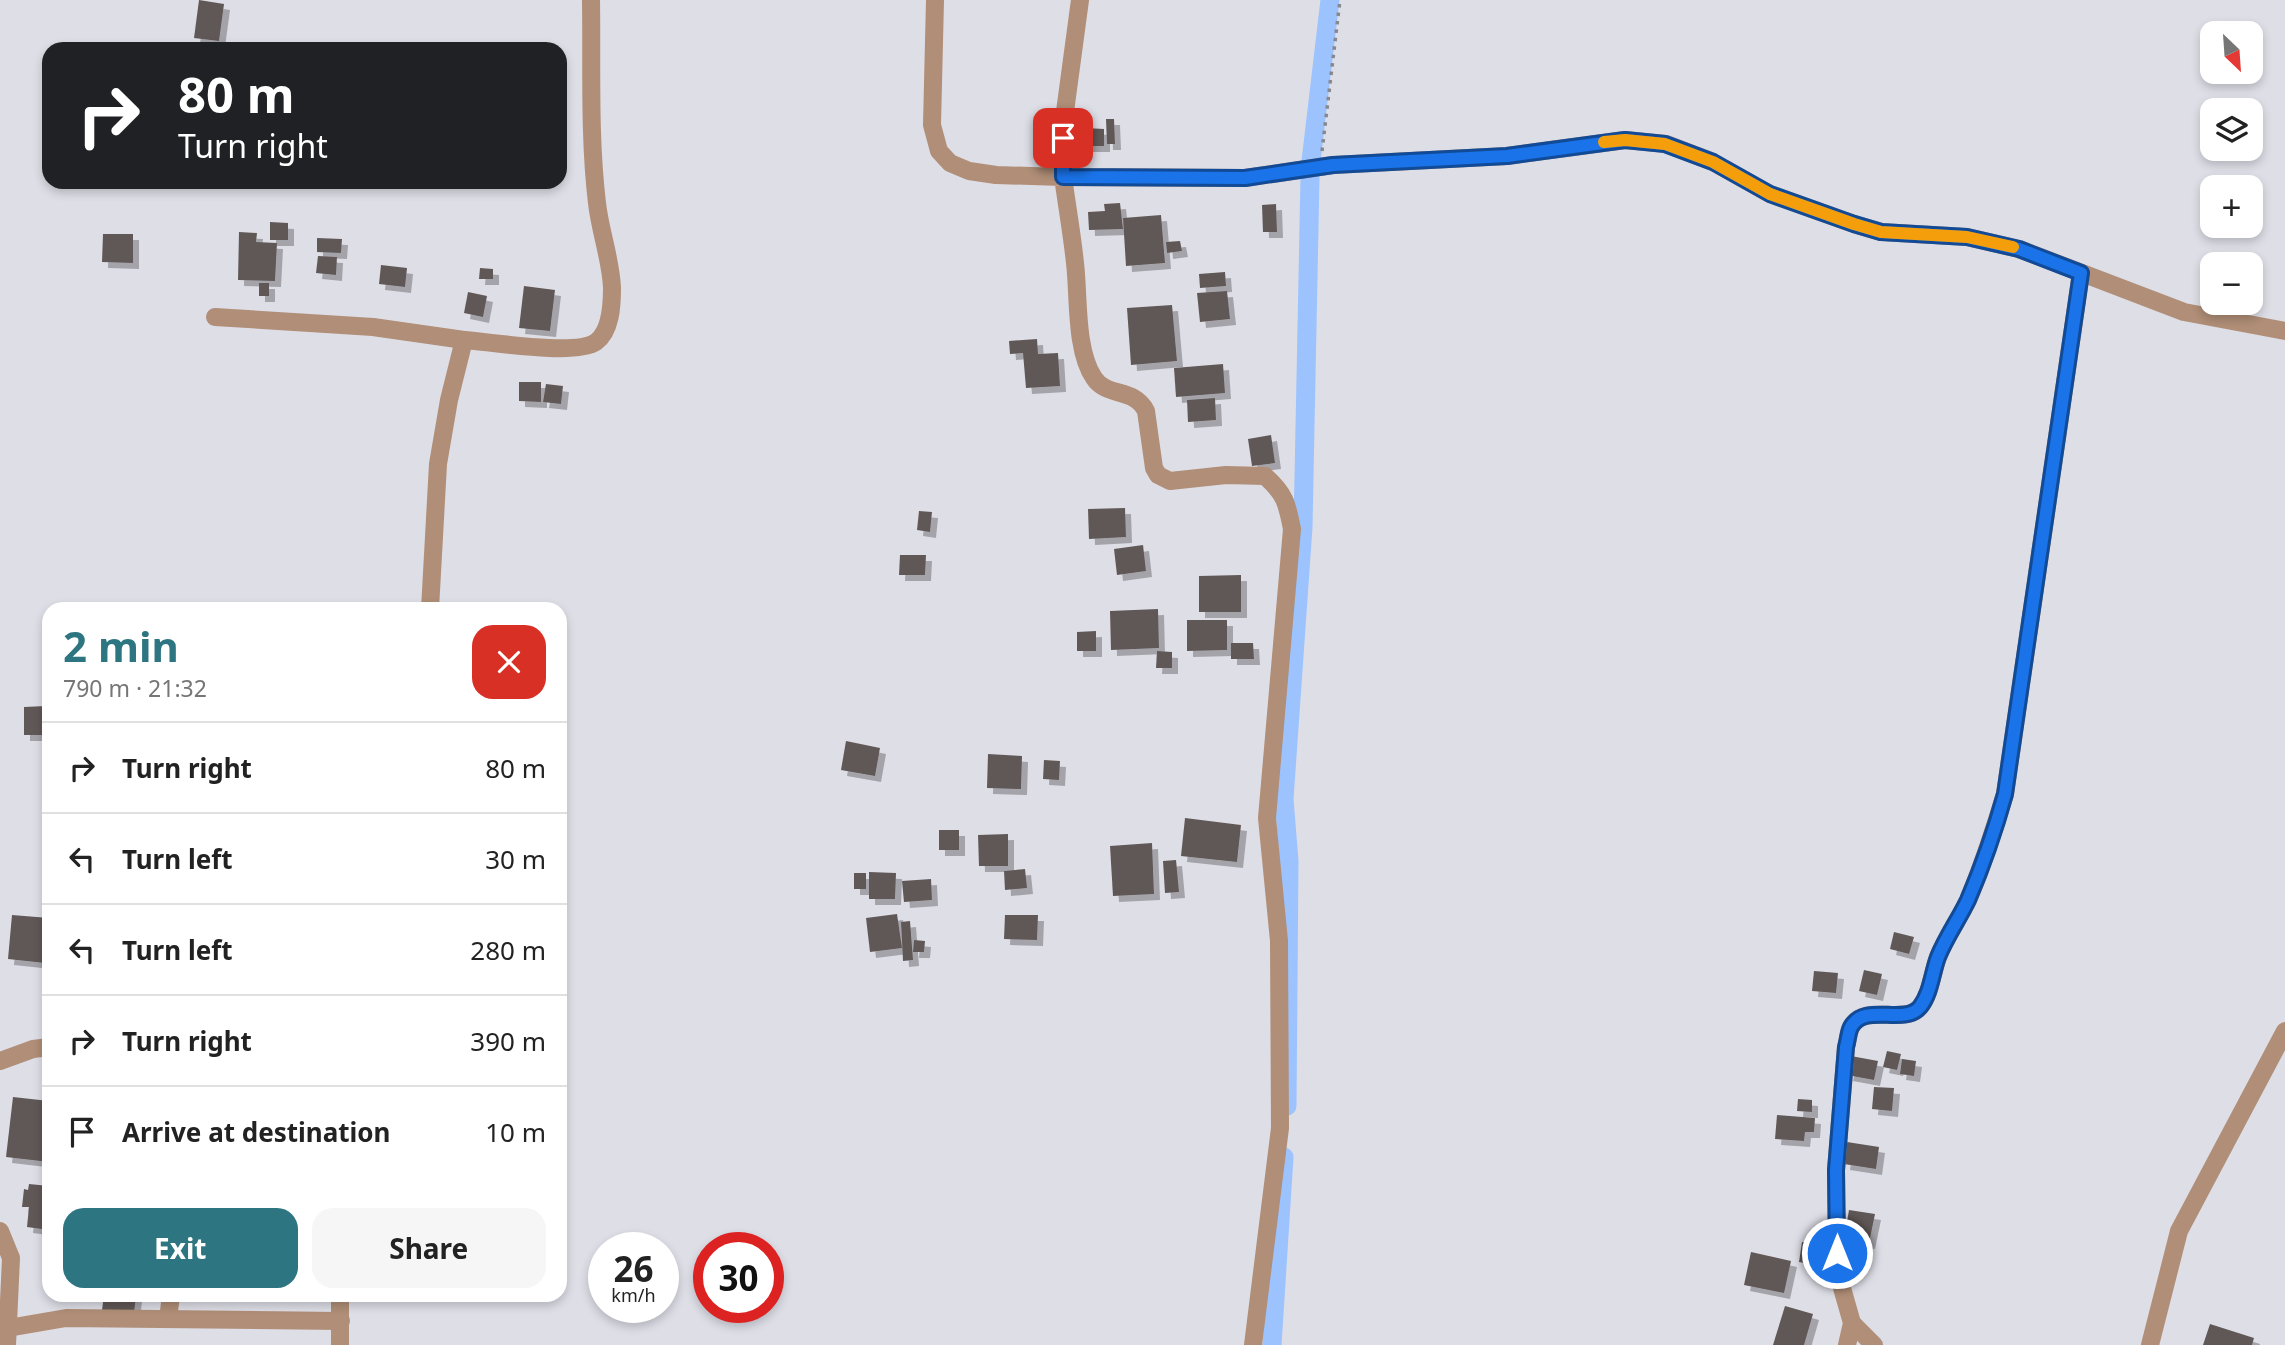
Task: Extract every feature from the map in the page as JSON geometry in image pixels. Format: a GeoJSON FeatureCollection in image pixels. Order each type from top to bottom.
{"type":"FeatureCollection","features":[{"type":"Feature","properties":{"kind":"street"},"geometry":{"type":"LineString","coordinates":[[215,317],[373,327],[522,346],[580,348],[590,345],[606,331],[612,287],[597,204],[591,0]]}},
{"type":"Feature","properties":{"kind":"street"},"geometry":{"type":"LineString","coordinates":[[935,0],[932,125],[939,151],[950,163],[969,171],[996,175],[1063,177],[1245,178],[1320,167],[1507,156],[1625,140],[1665,144],[1713,162],[1770,194],[1854,224],[1881,232],[1967,237],[2019,249],[2184,313],[2285,331]]}},
{"type":"Feature","properties":{"kind":"street"},"geometry":{"type":"LineString","coordinates":[[1080,0],[1064,119],[1063,177],[1075,260],[1084,358],[1094,379],[1101,386],[1130,394],[1143,405],[1154,468],[1162,479],[1170,481],[1226,475],[1265,476],[1278,487],[1286,500],[1292,529],[1267,818],[1279,942],[1280,1128],[1253,1345]]}},
{"type":"Feature","properties":{"kind":"street"},"geometry":{"type":"LineString","coordinates":[[1847,1345],[1852,1323],[1842,1288],[1837,1253],[1836,1170],[1846,1047],[1850,1028],[1855,1021],[1867,1016],[1911,1014],[1920,1007],[1928,992],[1938,956],[1967,902],[1989,850],[2005,794],[2081,273]]}},
{"type":"Feature","properties":{"kind":"street"},"geometry":{"type":"LineString","coordinates":[[430,602],[438,464],[449,400],[464,340]]}},
{"type":"Feature","properties":{"kind":"street"},"geometry":{"type":"LineString","coordinates":[[2150,1345],[2179,1231],[2285,1031]]}},
{"type":"Feature","properties":{"kind":"street"},"geometry":{"type":"LineString","coordinates":[[0,1061],[42,1048]]}},
{"type":"Feature","properties":{"kind":"street"},"geometry":{"type":"LineString","coordinates":[[0,1231],[11,1258],[7,1337],[66,1318],[341,1321]]}},
{"type":"Feature","properties":{"kind":"street"},"geometry":{"type":"LineString","coordinates":[[169,1319],[170,1302]]}},
{"type":"Feature","properties":{"kind":"street"},"geometry":{"type":"LineString","coordinates":[[340,1302],[340,1345]]}},
{"type":"Feature","properties":{"kind":"street"},"geometry":{"type":"LineString","coordinates":[[1852,1323],[1874,1345]]}},
{"type":"Feature","properties":{"kind":"path"},"geometry":{"type":"LineString","coordinates":[[1320,167],[1340,0]]}},
{"type":"Feature","properties":{"kind":"building"},"geometry":{"type":"Polygon","coordinates":[[[199,0],[224,4],[219,41],[194,38],[199,0]]]}},
{"type":"Feature","properties":{"kind":"building"},"geometry":{"type":"Polygon","coordinates":[[[1106,119],[1114,119],[1115,144],[1107,144],[1106,119]]]}},
{"type":"Feature","properties":{"kind":"building"},"geometry":{"type":"Polygon","coordinates":[[[1077,120],[1079,143],[1067,144],[1065,121],[1077,120]]]}},
{"type":"Feature","properties":{"kind":"building"},"geometry":{"type":"Polygon","coordinates":[[[1085,128],[1104,129],[1104,146],[1084,146],[1085,128]]]}},
{"type":"Feature","properties":{"kind":"building"},"geometry":{"type":"Polygon","coordinates":[[[1120,203],[1123,229],[1089,230],[1088,212],[1105,211],[1104,204],[1120,203]]]}},
{"type":"Feature","properties":{"kind":"building"},"geometry":{"type":"Polygon","coordinates":[[[1276,204],[1277,232],[1263,232],[1262,205],[1276,204]]]}},
{"type":"Feature","properties":{"kind":"building"},"geometry":{"type":"Polygon","coordinates":[[[1161,215],[1165,263],[1126,266],[1123,218],[1161,215]]]}},
{"type":"Feature","properties":{"kind":"building"},"geometry":{"type":"Polygon","coordinates":[[[270,222],[288,223],[288,240],[270,240],[270,222]]]}},
{"type":"Feature","properties":{"kind":"building"},"geometry":{"type":"Polygon","coordinates":[[[239,232],[257,233],[256,242],[277,243],[275,281],[238,280],[239,232]]]}},
{"type":"Feature","properties":{"kind":"building"},"geometry":{"type":"Polygon","coordinates":[[[103,234],[133,234],[133,263],[102,262],[103,234]]]}},
{"type":"Feature","properties":{"kind":"building"},"geometry":{"type":"Polygon","coordinates":[[[317,238],[342,239],[341,253],[317,252],[317,238]]]}},
{"type":"Feature","properties":{"kind":"building"},"geometry":{"type":"Polygon","coordinates":[[[1180,241],[1182,251],[1167,253],[1166,242],[1180,241]]]}},
{"type":"Feature","properties":{"kind":"building"},"geometry":{"type":"Polygon","coordinates":[[[318,256],[337,257],[336,275],[316,273],[318,256]]]}},
{"type":"Feature","properties":{"kind":"building"},"geometry":{"type":"Polygon","coordinates":[[[381,265],[407,268],[405,287],[379,284],[381,265]]]}},
{"type":"Feature","properties":{"kind":"building"},"geometry":{"type":"Polygon","coordinates":[[[480,268],[493,269],[493,279],[479,279],[480,268]]]}},
{"type":"Feature","properties":{"kind":"building"},"geometry":{"type":"Polygon","coordinates":[[[1225,272],[1226,286],[1200,288],[1199,274],[1225,272]]]}},
{"type":"Feature","properties":{"kind":"building"},"geometry":{"type":"Polygon","coordinates":[[[259,283],[269,283],[269,296],[259,296],[259,283]]]}},
{"type":"Feature","properties":{"kind":"building"},"geometry":{"type":"Polygon","coordinates":[[[524,286],[555,290],[550,331],[519,328],[524,286]]]}},
{"type":"Feature","properties":{"kind":"building"},"geometry":{"type":"Polygon","coordinates":[[[1227,291],[1230,319],[1200,322],[1197,293],[1227,291]]]}},
{"type":"Feature","properties":{"kind":"building"},"geometry":{"type":"Polygon","coordinates":[[[468,292],[487,296],[483,317],[464,313],[468,292]]]}},
{"type":"Feature","properties":{"kind":"building"},"geometry":{"type":"Polygon","coordinates":[[[1172,305],[1177,361],[1131,365],[1127,308],[1172,305]]]}},
{"type":"Feature","properties":{"kind":"building"},"geometry":{"type":"Polygon","coordinates":[[[1037,339],[1038,354],[1058,353],[1060,386],[1026,388],[1023,353],[1010,354],[1009,341],[1037,339]]]}},
{"type":"Feature","properties":{"kind":"building"},"geometry":{"type":"Polygon","coordinates":[[[1223,364],[1225,393],[1176,397],[1174,368],[1223,364]]]}},
{"type":"Feature","properties":{"kind":"building"},"geometry":{"type":"Polygon","coordinates":[[[519,382],[541,382],[541,402],[519,401],[519,382]]]}},
{"type":"Feature","properties":{"kind":"building"},"geometry":{"type":"Polygon","coordinates":[[[546,384],[563,386],[561,404],[543,402],[546,384]]]}},
{"type":"Feature","properties":{"kind":"building"},"geometry":{"type":"Polygon","coordinates":[[[1215,398],[1216,420],[1188,422],[1187,400],[1215,398]]]}},
{"type":"Feature","properties":{"kind":"building"},"geometry":{"type":"Polygon","coordinates":[[[1271,435],[1275,463],[1252,466],[1248,439],[1271,435]]]}},
{"type":"Feature","properties":{"kind":"building"},"geometry":{"type":"Polygon","coordinates":[[[1125,508],[1126,537],[1089,539],[1088,509],[1125,508]]]}},
{"type":"Feature","properties":{"kind":"building"},"geometry":{"type":"Polygon","coordinates":[[[919,511],[932,512],[930,532],[917,530],[919,511]]]}},
{"type":"Feature","properties":{"kind":"building"},"geometry":{"type":"Polygon","coordinates":[[[1143,545],[1146,571],[1117,575],[1114,549],[1143,545]]]}},
{"type":"Feature","properties":{"kind":"building"},"geometry":{"type":"Polygon","coordinates":[[[900,555],[926,555],[925,575],[899,575],[900,555]]]}},
{"type":"Feature","properties":{"kind":"building"},"geometry":{"type":"Polygon","coordinates":[[[1241,575],[1241,612],[1199,612],[1199,576],[1241,575]]]}},
{"type":"Feature","properties":{"kind":"building"},"geometry":{"type":"Polygon","coordinates":[[[1158,609],[1159,648],[1111,650],[1110,611],[1158,609]]]}},
{"type":"Feature","properties":{"kind":"building"},"geometry":{"type":"Polygon","coordinates":[[[1187,620],[1227,620],[1227,650],[1187,651],[1187,620]]]}},
{"type":"Feature","properties":{"kind":"building"},"geometry":{"type":"Polygon","coordinates":[[[1096,631],[1096,651],[1077,651],[1077,632],[1096,631]]]}},
{"type":"Feature","properties":{"kind":"building"},"geometry":{"type":"Polygon","coordinates":[[[1231,643],[1253,643],[1254,659],[1231,659],[1231,643]]]}},
{"type":"Feature","properties":{"kind":"building"},"geometry":{"type":"Polygon","coordinates":[[[1157,651],[1172,652],[1172,668],[1156,668],[1157,651]]]}},
{"type":"Feature","properties":{"kind":"building"},"geometry":{"type":"Polygon","coordinates":[[[42,706],[42,735],[24,735],[24,707],[42,706]]]}},
{"type":"Feature","properties":{"kind":"building"},"geometry":{"type":"Polygon","coordinates":[[[846,741],[880,748],[875,776],[841,770],[846,741]]]}},
{"type":"Feature","properties":{"kind":"building"},"geometry":{"type":"Polygon","coordinates":[[[988,754],[1022,756],[1021,789],[987,788],[988,754]]]}},
{"type":"Feature","properties":{"kind":"building"},"geometry":{"type":"Polygon","coordinates":[[[1044,760],[1060,761],[1059,780],[1043,779],[1044,760]]]}},
{"type":"Feature","properties":{"kind":"building"},"geometry":{"type":"Polygon","coordinates":[[[1185,818],[1241,825],[1237,862],[1181,856],[1185,818]]]}},
{"type":"Feature","properties":{"kind":"building"},"geometry":{"type":"Polygon","coordinates":[[[939,830],[959,830],[959,850],[939,850],[939,830]]]}},
{"type":"Feature","properties":{"kind":"building"},"geometry":{"type":"Polygon","coordinates":[[[1008,834],[1008,866],[979,866],[978,835],[1008,834]]]}},
{"type":"Feature","properties":{"kind":"building"},"geometry":{"type":"Polygon","coordinates":[[[1152,843],[1154,894],[1113,896],[1110,846],[1152,843]]]}},
{"type":"Feature","properties":{"kind":"building"},"geometry":{"type":"Polygon","coordinates":[[[1176,860],[1179,892],[1165,893],[1163,861],[1176,860]]]}},
{"type":"Feature","properties":{"kind":"building"},"geometry":{"type":"Polygon","coordinates":[[[1025,869],[1027,888],[1005,890],[1004,871],[1025,869]]]}},
{"type":"Feature","properties":{"kind":"building"},"geometry":{"type":"Polygon","coordinates":[[[869,872],[896,873],[895,899],[869,899],[869,872]]]}},
{"type":"Feature","properties":{"kind":"building"},"geometry":{"type":"Polygon","coordinates":[[[854,873],[866,873],[866,889],[854,889],[854,873]]]}},
{"type":"Feature","properties":{"kind":"building"},"geometry":{"type":"Polygon","coordinates":[[[931,879],[932,900],[904,902],[902,881],[931,879]]]}},
{"type":"Feature","properties":{"kind":"building"},"geometry":{"type":"Polygon","coordinates":[[[897,914],[902,948],[870,952],[866,918],[897,914]]]}},
{"type":"Feature","properties":{"kind":"building"},"geometry":{"type":"Polygon","coordinates":[[[12,915],[42,917],[42,963],[8,959],[12,915]]]}},
{"type":"Feature","properties":{"kind":"building"},"geometry":{"type":"Polygon","coordinates":[[[1005,915],[1038,915],[1037,940],[1004,939],[1005,915]]]}},
{"type":"Feature","properties":{"kind":"building"},"geometry":{"type":"Polygon","coordinates":[[[910,921],[913,960],[903,961],[901,922],[910,921]]]}},
{"type":"Feature","properties":{"kind":"building"},"geometry":{"type":"Polygon","coordinates":[[[1894,932],[1914,937],[1909,954],[1890,949],[1894,932]]]}},
{"type":"Feature","properties":{"kind":"building"},"geometry":{"type":"Polygon","coordinates":[[[914,940],[925,941],[924,952],[913,952],[914,940]]]}},
{"type":"Feature","properties":{"kind":"building"},"geometry":{"type":"Polygon","coordinates":[[[1864,970],[1882,974],[1877,995],[1859,991],[1864,970]]]}},
{"type":"Feature","properties":{"kind":"building"},"geometry":{"type":"Polygon","coordinates":[[[1814,971],[1838,973],[1836,993],[1812,991],[1814,971]]]}},
{"type":"Feature","properties":{"kind":"building"},"geometry":{"type":"Polygon","coordinates":[[[1887,1051],[1901,1054],[1897,1070],[1883,1067],[1887,1051]]]}},
{"type":"Feature","properties":{"kind":"building"},"geometry":{"type":"Polygon","coordinates":[[[1851,1056],[1878,1061],[1874,1080],[1847,1075],[1851,1056]]]}},
{"type":"Feature","properties":{"kind":"building"},"geometry":{"type":"Polygon","coordinates":[[[1902,1059],[1916,1061],[1914,1076],[1900,1074],[1902,1059]]]}},
{"type":"Feature","properties":{"kind":"building"},"geometry":{"type":"Polygon","coordinates":[[[1874,1087],[1894,1088],[1892,1111],[1872,1109],[1874,1087]]]}},
{"type":"Feature","properties":{"kind":"building"},"geometry":{"type":"Polygon","coordinates":[[[13,1097],[42,1100],[42,1161],[6,1157],[13,1097]]]}},
{"type":"Feature","properties":{"kind":"building"},"geometry":{"type":"Polygon","coordinates":[[[1798,1099],[1812,1100],[1812,1112],[1797,1111],[1798,1099]]]}},
{"type":"Feature","properties":{"kind":"building"},"geometry":{"type":"Polygon","coordinates":[[[1777,1115],[1815,1118],[1814,1132],[1805,1132],[1804,1141],[1775,1139],[1777,1115]]]}},
{"type":"Feature","properties":{"kind":"building"},"geometry":{"type":"Polygon","coordinates":[[[1847,1142],[1879,1147],[1876,1169],[1844,1164],[1847,1142]]]}},
{"type":"Feature","properties":{"kind":"building"},"geometry":{"type":"Polygon","coordinates":[[[29,1184],[42,1185],[42,1229],[27,1227],[29,1207],[22,1207],[24,1189],[28,1190],[29,1184]]]}},
{"type":"Feature","properties":{"kind":"building"},"geometry":{"type":"Polygon","coordinates":[[[1849,1210],[1875,1214],[1869,1243],[1844,1239],[1849,1210]]]}},
{"type":"Feature","properties":{"kind":"building"},"geometry":{"type":"Polygon","coordinates":[[[1802,1242],[1821,1245],[1817,1265],[1799,1262],[1802,1242]]]}},
{"type":"Feature","properties":{"kind":"building"},"geometry":{"type":"Polygon","coordinates":[[[1751,1252],[1791,1261],[1784,1293],[1744,1285],[1751,1252]]]}},
{"type":"Feature","properties":{"kind":"building"},"geometry":{"type":"Polygon","coordinates":[[[103,1302],[135,1302],[134,1314],[102,1310],[103,1302]]]}},
{"type":"Feature","properties":{"kind":"building"},"geometry":{"type":"Polygon","coordinates":[[[1785,1306],[1813,1314],[1804,1345],[1773,1345],[1785,1306]]]}},
{"type":"Feature","properties":{"kind":"building"},"geometry":{"type":"Polygon","coordinates":[[[2210,1324],[2254,1338],[2252,1345],[2203,1345],[2210,1324]]]}},
{"type":"Feature","properties":{"kind":"waterway"},"geometry":{"type":"LineString","coordinates":[[1311,161],[1330,0]]}},
{"type":"Feature","properties":{"kind":"waterway"},"geometry":{"type":"LineString","coordinates":[[1287,1106],[1289,861],[1284,799],[1303,527],[1310,177]]}},
{"type":"Feature","properties":{"kind":"waterway"},"geometry":{"type":"LineString","coordinates":[[1272,1345],[1284,1157]]}},
{"type":"Feature","properties":{"kind":"slow traffic"},"geometry":{"type":"LineString","coordinates":[[1604,142],[1625,140],[1665,144],[1713,162],[1770,194],[1881,232],[1967,237],[2013,247]]}},
{"type":"Feature","properties":{"kind":"route"},"geometry":{"type":"LineString","coordinates":[[1063,138],[1063,177],[1245,178],[1333,165],[1507,156],[1625,140],[1665,144],[1713,162],[1770,194],[1854,224],[1881,232],[1967,237],[2019,249],[2081,273],[2005,794],[1989,850],[1967,902],[1938,956],[1928,992],[1920,1007],[1911,1014],[1867,1016],[1855,1021],[1850,1028],[1846,1047],[1836,1170],[1837,1253]]}}]}
